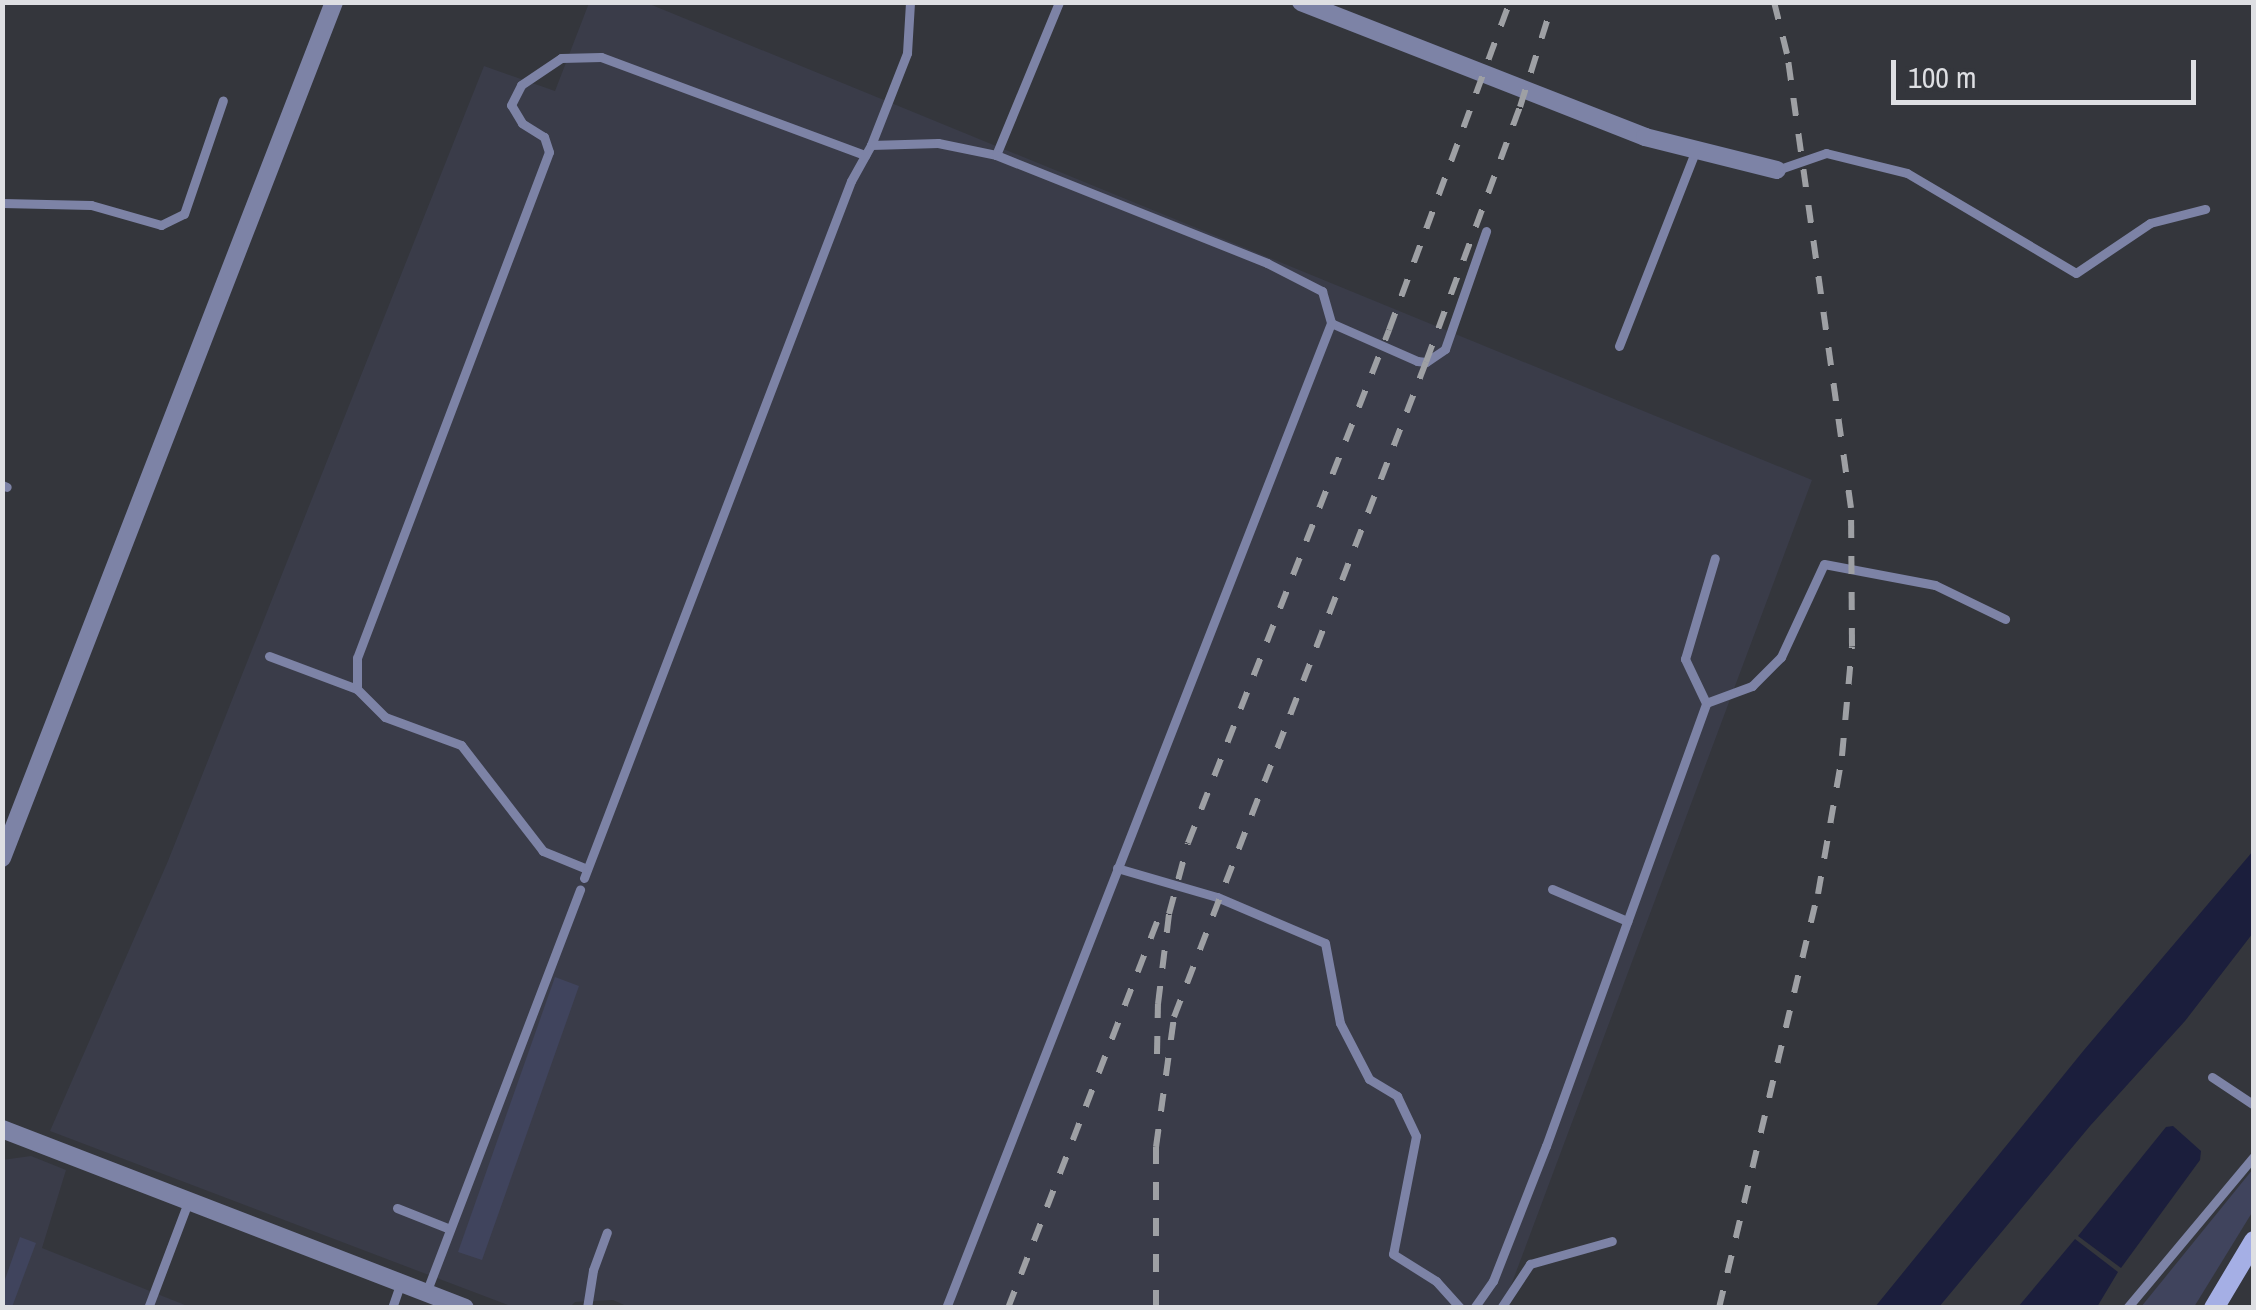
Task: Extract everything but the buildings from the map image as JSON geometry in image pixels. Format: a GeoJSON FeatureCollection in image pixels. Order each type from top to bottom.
{"type":"FeatureCollection","features":[{"type":"Feature","properties":{"kind":"main road"},"geometry":{"type":"LineString","coordinates":[[2214,1308],[2254,1241]]}},
{"type":"Feature","properties":{"kind":"street"},"geometry":{"type":"LineString","coordinates":[[2,858],[334,2]]}},
{"type":"Feature","properties":{"kind":"street"},"geometry":{"type":"LineString","coordinates":[[1300,2],[1695,152],[1777,170]]}},
{"type":"Feature","properties":{"kind":"street"},"geometry":{"type":"LineString","coordinates":[[2,1129],[465,1308]]}},
{"type":"Feature","properties":{"kind":"lane"},"geometry":{"type":"LineString","coordinates":[[269,656],[358,689],[384,717],[461,745],[544,852],[586,874],[830,235],[907,53],[910,2]]}},
{"type":"Feature","properties":{"kind":"lane"},"geometry":{"type":"LineString","coordinates":[[996,155],[1059,2]]}},
{"type":"Feature","properties":{"kind":"lane"},"geometry":{"type":"LineString","coordinates":[[358,689],[357,658],[549,152],[544,137],[522,124],[511,105],[522,85],[561,58],[601,57],[865,156]]}},
{"type":"Feature","properties":{"kind":"lane"},"geometry":{"type":"LineString","coordinates":[[2,204],[91,205],[160,225],[184,214],[223,100]]}},
{"type":"Feature","properties":{"kind":"lane"},"geometry":{"type":"LineString","coordinates":[[871,145],[938,143],[996,155],[1267,263],[1322,291],[1331,323],[946,1308]]}},
{"type":"Feature","properties":{"kind":"lane"},"geometry":{"type":"LineString","coordinates":[[1618,346],[1695,152]]}},
{"type":"Feature","properties":{"kind":"lane"},"geometry":{"type":"LineString","coordinates":[[1777,170],[1826,152],[1907,173],[2076,273],[2150,223],[2205,210]]}},
{"type":"Feature","properties":{"kind":"lane"},"geometry":{"type":"LineString","coordinates":[[1331,323],[1426,362],[1444,349],[1486,231]]}},
{"type":"Feature","properties":{"kind":"lane"},"geometry":{"type":"LineString","coordinates":[[1474,1308],[1500,1264],[1706,703],[1686,659],[1715,558]]}},
{"type":"Feature","properties":{"kind":"lane"},"geometry":{"type":"LineString","coordinates":[[1706,703],[1752,686],[1782,657],[1824,564],[1935,585],[2004,619]]}},
{"type":"Feature","properties":{"kind":"lane"},"geometry":{"type":"LineString","coordinates":[[1117,868],[1217,897],[1325,944],[1340,1023],[1369,1079],[1397,1096],[1416,1136],[1393,1254],[1436,1281],[1460,1308]]}},
{"type":"Feature","properties":{"kind":"lane"},"geometry":{"type":"LineString","coordinates":[[1552,888],[1628,921]]}},
{"type":"Feature","properties":{"kind":"lane"},"geometry":{"type":"LineString","coordinates":[[426,1294],[580,890]]}},
{"type":"Feature","properties":{"kind":"lane"},"geometry":{"type":"LineString","coordinates":[[2212,1077],[2254,1105]]}},
{"type":"Feature","properties":{"kind":"lane"},"geometry":{"type":"LineString","coordinates":[[2128,1308],[2254,1156]]}},
{"type":"Feature","properties":{"kind":"lane"},"geometry":{"type":"LineString","coordinates":[[148,1308],[188,1202]]}},
{"type":"Feature","properties":{"kind":"lane"},"geometry":{"type":"LineString","coordinates":[[397,1208],[450,1229]]}},
{"type":"Feature","properties":{"kind":"lane"},"geometry":{"type":"LineString","coordinates":[[587,1308],[593,1270],[607,1232]]}},
{"type":"Feature","properties":{"kind":"lane"},"geometry":{"type":"LineString","coordinates":[[1501,1308],[1530,1264],[1612,1242]]}},
{"type":"Feature","properties":{"kind":"lane"},"geometry":{"type":"LineString","coordinates":[[392,1308],[400,1285]]}},
{"type":"Feature","properties":{"kind":"shaded area"},"geometry":{"type":"Polygon","coordinates":[[[589,3],[647,3],[1812,480],[1503,1307],[631,1308],[613,1300],[575,1302],[570,1307],[513,1307],[50,1131],[168,861],[484,66],[555,91],[589,3]]]}},
{"type":"Feature","properties":{"kind":"shaded area"},"geometry":{"type":"Polygon","coordinates":[[[2253,851],[2253,933],[2185,1021],[2090,1126],[1939,1307],[1875,1307],[2084,1050],[2253,851]]]}},
{"type":"Feature","properties":{"kind":"shaded area"},"geometry":{"type":"Polygon","coordinates":[[[555,977],[579,986],[482,1260],[458,1252],[555,977]]]}},
{"type":"Feature","properties":{"kind":"shaded area"},"geometry":{"type":"Polygon","coordinates":[[[2173,1126],[2201,1151],[2200,1160],[2121,1268],[2078,1236],[2166,1127],[2173,1126]]]}},
{"type":"Feature","properties":{"kind":"shaded area"},"geometry":{"type":"Polygon","coordinates":[[[31,1156],[66,1170],[42,1248],[190,1307],[3,1307],[2,1160],[31,1156]]]}},
{"type":"Feature","properties":{"kind":"shaded area"},"geometry":{"type":"Polygon","coordinates":[[[2253,1169],[2253,1211],[2194,1307],[2141,1307],[2253,1169]]]}},
{"type":"Feature","properties":{"kind":"shaded area"},"geometry":{"type":"Polygon","coordinates":[[[20,1237],[36,1243],[12,1307],[3,1307],[3,1285],[20,1237]]]}},
{"type":"Feature","properties":{"kind":"shaded area"},"geometry":{"type":"Polygon","coordinates":[[[2075,1239],[2118,1272],[2097,1307],[2018,1307],[2075,1239]]]}},
{"type":"Feature","properties":{"kind":"railway"},"geometry":{"type":"LineString","coordinates":[[1157,1054],[1158,1004],[1169,914],[1188,843],[1389,330],[1510,2]]}},
{"type":"Feature","properties":{"kind":"railway"},"geometry":{"type":"LineString","coordinates":[[1156,1308],[1156,1147],[1174,1017],[1426,362],[1520,107],[1553,2]]}},
{"type":"Feature","properties":{"kind":"railway"},"geometry":{"type":"LineString","coordinates":[[1719,1308],[1818,894],[1842,756],[1852,646],[1851,508],[1787,54],[1774,2]]}},
{"type":"Feature","properties":{"kind":"railway"},"geometry":{"type":"LineString","coordinates":[[1008,1308],[1161,911]]}}]}
